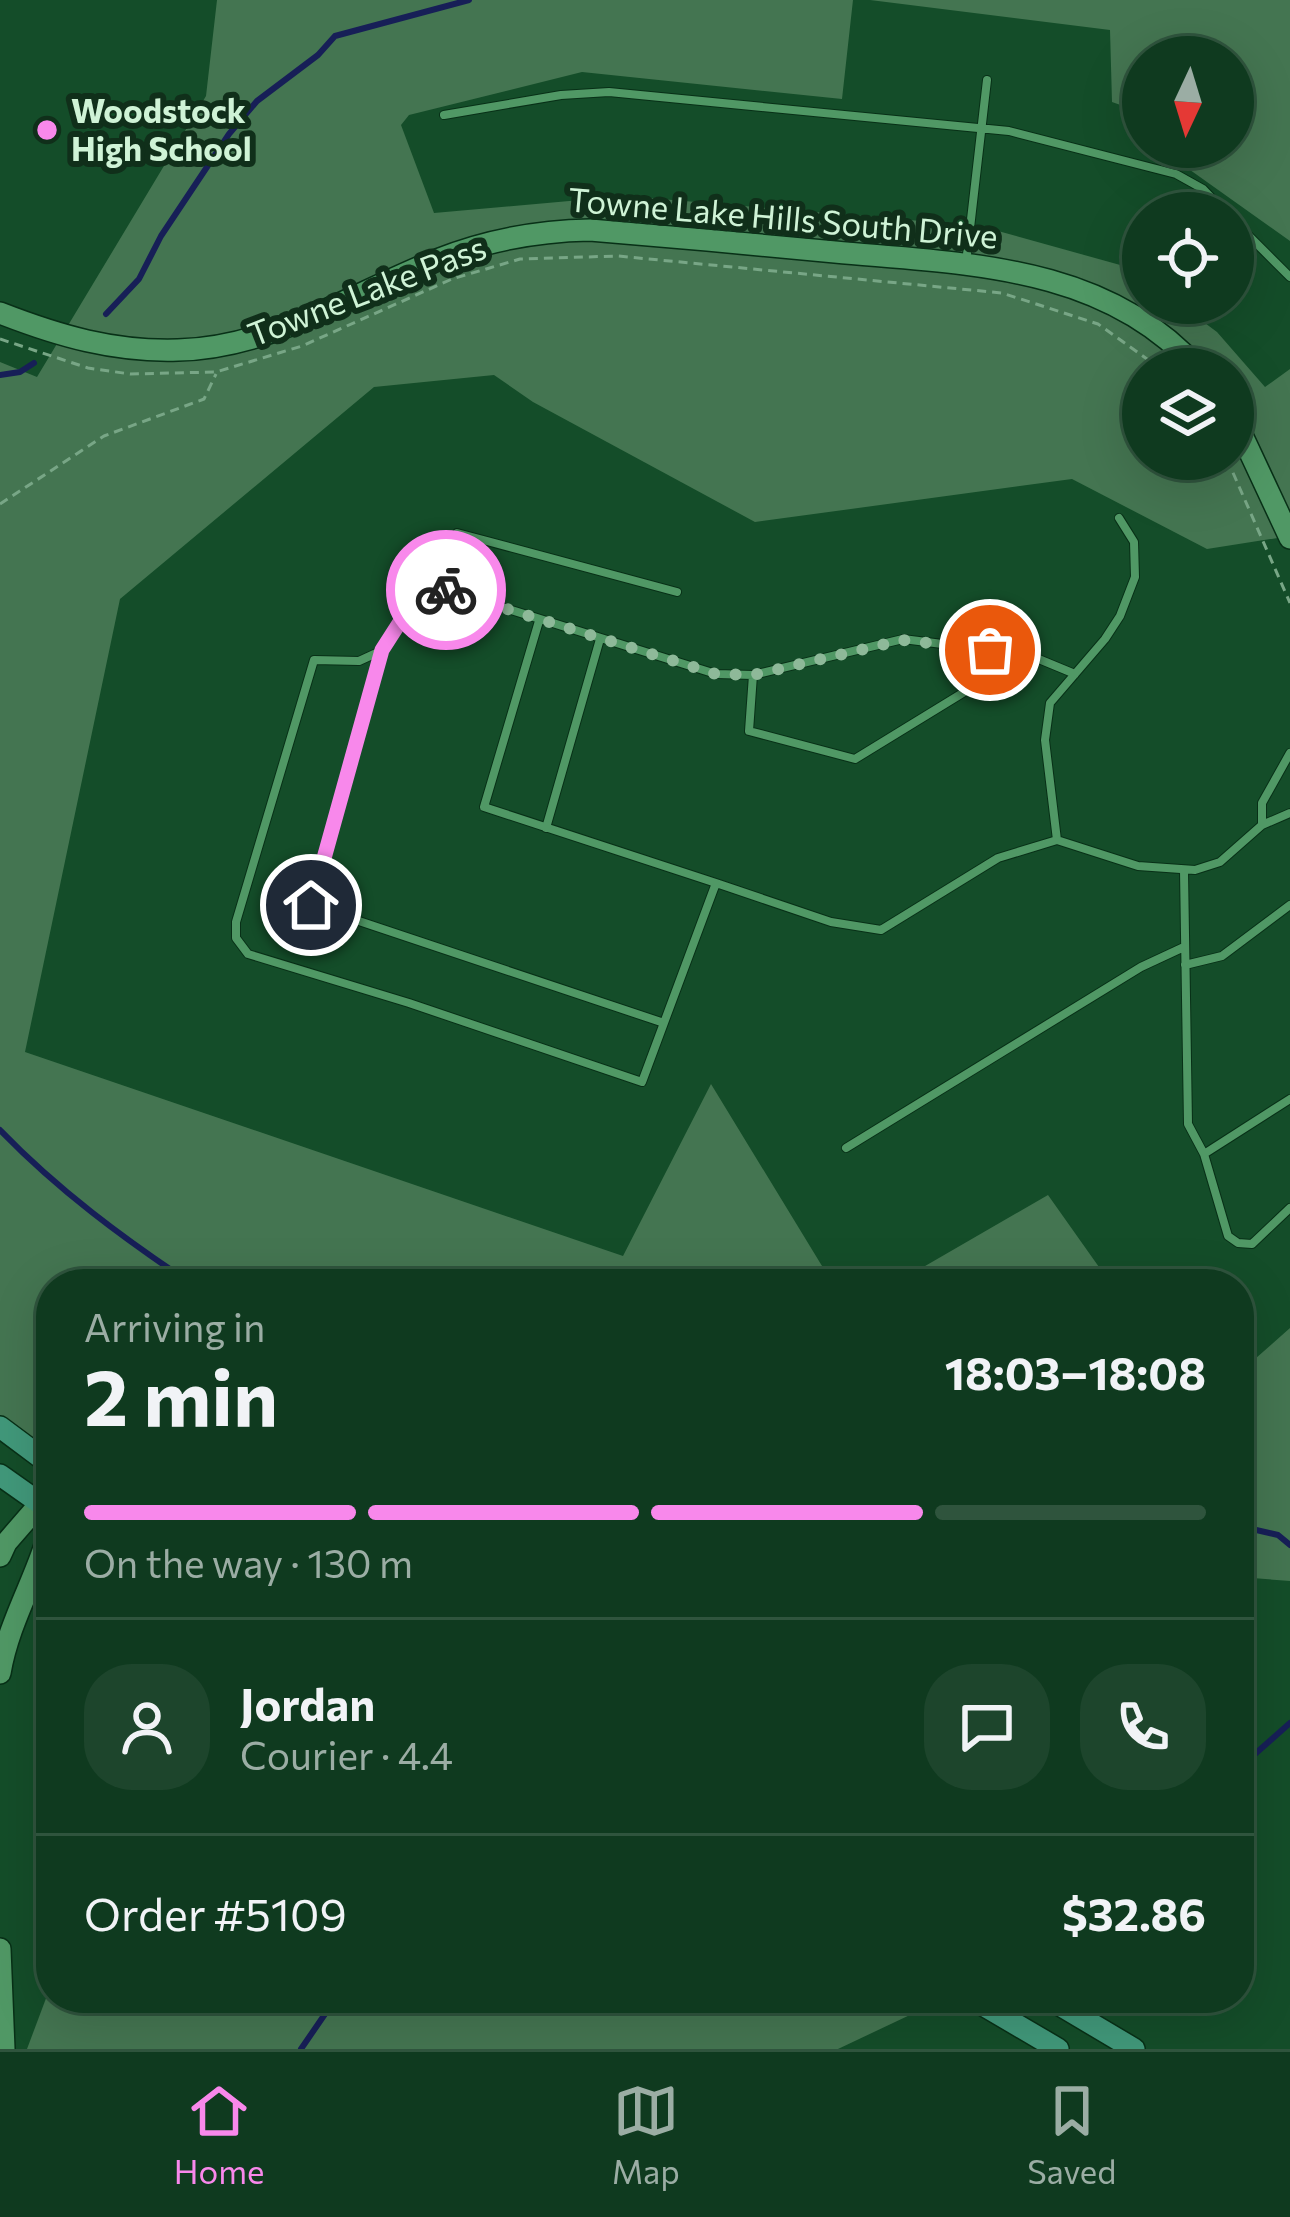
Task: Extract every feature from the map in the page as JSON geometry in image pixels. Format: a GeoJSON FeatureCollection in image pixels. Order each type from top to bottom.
{"type":"FeatureCollection","features":[{"type":"Feature","properties":{"kind":"main road"},"geometry":{"type":"LineString","coordinates":[[0,1427],[36,1454]]}},
{"type":"Feature","properties":{"kind":"main road"},"geometry":{"type":"LineString","coordinates":[[0,1475],[36,1496]]}},
{"type":"Feature","properties":{"kind":"main road"},"geometry":{"type":"LineString","coordinates":[[996,2013],[1058,2049]]}},
{"type":"Feature","properties":{"kind":"main road"},"geometry":{"type":"LineString","coordinates":[[1073,2013],[1134,2049]]}},
{"type":"Feature","properties":{"kind":"street","name":"Towne Lake Hills South Drive"},"geometry":{"type":"LineString","coordinates":[[0,313],[64,337],[103,345],[167,350],[210,347],[267,334],[481,244],[590,230],[1038,275],[1103,298],[1156,330],[1175,348]]}},
{"type":"Feature","properties":{"kind":"street"},"geometry":{"type":"LineString","coordinates":[[1254,461],[1290,538]]}},
{"type":"Feature","properties":{"kind":"street"},"geometry":{"type":"LineString","coordinates":[[0,1556],[36,1513]]}},
{"type":"Feature","properties":{"kind":"street"},"geometry":{"type":"LineString","coordinates":[[0,1672],[10,1631],[36,1573]]}},
{"type":"Feature","properties":{"kind":"street"},"geometry":{"type":"LineString","coordinates":[[0,1949],[4,2049]]}},
{"type":"Feature","properties":{"kind":"lane"},"geometry":{"type":"LineString","coordinates":[[966,265],[987,80]]}},
{"type":"Feature","properties":{"kind":"lane"},"geometry":{"type":"LineString","coordinates":[[443,116],[561,95],[609,92],[981,128],[1151,166],[1205,192]]}},
{"type":"Feature","properties":{"kind":"lane"},"geometry":{"type":"LineString","coordinates":[[1254,241],[1290,277]]}},
{"type":"Feature","properties":{"kind":"lane"},"geometry":{"type":"LineString","coordinates":[[1057,840],[1045,740],[1050,703],[1120,616],[1136,577],[1134,542],[1119,518]]}},
{"type":"Feature","properties":{"kind":"lane"},"geometry":{"type":"LineString","coordinates":[[664,1023],[311,905],[382,650],[457,533],[677,592]]}},
{"type":"Feature","properties":{"kind":"lane"},"geometry":{"type":"LineString","coordinates":[[425,583],[716,674],[753,675],[903,640],[1029,655],[1075,674]]}},
{"type":"Feature","properties":{"kind":"lane"},"geometry":{"type":"LineString","coordinates":[[539,621],[484,807],[832,922],[881,930],[998,858],[1057,840],[1138,866],[1184,871],[1220,862],[1262,825],[1290,813]]}},
{"type":"Feature","properties":{"kind":"lane"},"geometry":{"type":"LineString","coordinates":[[547,828],[600,639]]}},
{"type":"Feature","properties":{"kind":"lane"},"geometry":{"type":"LineString","coordinates":[[382,650],[359,662],[314,660],[236,922],[236,938],[248,954],[642,1082],[716,883]]}},
{"type":"Feature","properties":{"kind":"lane"},"geometry":{"type":"LineString","coordinates":[[753,675],[749,731],[855,759],[980,683],[990,650]]}},
{"type":"Feature","properties":{"kind":"lane"},"geometry":{"type":"LineString","coordinates":[[1262,825],[1262,803],[1290,753]]}},
{"type":"Feature","properties":{"kind":"lane"},"geometry":{"type":"LineString","coordinates":[[1184,871],[1188,1124],[1204,1154],[1228,1236],[1252,1244],[1290,1208]]}},
{"type":"Feature","properties":{"kind":"lane"},"geometry":{"type":"LineString","coordinates":[[1185,965],[1222,956],[1290,905]]}},
{"type":"Feature","properties":{"kind":"lane"},"geometry":{"type":"LineString","coordinates":[[846,1148],[1141,967],[1184,947]]}},
{"type":"Feature","properties":{"kind":"lane"},"geometry":{"type":"LineString","coordinates":[[1204,1154],[1290,1099]]}},
{"type":"Feature","properties":{"kind":"path","name":"Towne Lake Pass"},"geometry":{"type":"LineString","coordinates":[[0,339],[88,368],[130,374],[216,372],[302,346],[452,279],[520,259],[569,255],[1002,293],[1098,324],[1132,348]]}},
{"type":"Feature","properties":{"kind":"path","name":"Towne Lake Pass"},"geometry":{"type":"LineString","coordinates":[[0,504],[104,436],[204,399],[216,372]]}},
{"type":"Feature","properties":{"kind":"path"},"geometry":{"type":"LineString","coordinates":[[1236,480],[1290,603]]}},
{"type":"Feature","properties":{"kind":"green space"},"geometry":{"type":"Polygon","coordinates":[[[217,0],[853,0],[842,99],[582,72],[409,115],[401,125],[434,213],[625,196],[980,226],[1122,265],[1122,324],[1206,324],[1231,348],[1122,348],[1122,480],[1254,480],[1254,374],[1265,387],[1290,369],[1290,536],[1207,549],[1072,479],[755,522],[533,402],[494,375],[374,387],[120,599],[25,1052],[623,1256],[711,1084],[824,1269],[36,1269],[36,1446],[0,1419],[0,362],[37,377],[206,96],[217,0]]]}},
{"type":"Feature","properties":{"kind":"green space"},"geometry":{"type":"Polygon","coordinates":[[[870,0],[1290,0],[1290,241],[1254,215],[1254,192],[1221,192],[1187,168],[1254,168],[1254,36],[1122,36],[1122,106],[1112,102],[1110,30],[870,0]]]}},
{"type":"Feature","properties":{"kind":"green space"},"geometry":{"type":"Polygon","coordinates":[[[1048,1195],[1100,1269],[920,1269],[1048,1195]]]}},
{"type":"Feature","properties":{"kind":"green space"},"geometry":{"type":"Polygon","coordinates":[[[1290,1328],[1290,1581],[1254,1578],[1254,1360],[1290,1328]]]}},
{"type":"Feature","properties":{"kind":"green space"},"geometry":{"type":"Polygon","coordinates":[[[40,2013],[914,2013],[838,2049],[27,2049],[40,2013]]]}},
{"type":"Feature","properties":{"kind":"waterway"},"geometry":{"type":"LineString","coordinates":[[106,314],[139,279],[161,236],[229,134],[257,101],[318,55],[335,36],[469,0]]}},
{"type":"Feature","properties":{"kind":"waterway"},"geometry":{"type":"LineString","coordinates":[[0,375],[20,372],[34,363]]}},
{"type":"Feature","properties":{"kind":"waterway"},"geometry":{"type":"LineString","coordinates":[[0,1130],[92,1212],[170,1269]]}},
{"type":"Feature","properties":{"kind":"waterway"},"geometry":{"type":"LineString","coordinates":[[1254,1529],[1278,1535],[1290,1545]]}},
{"type":"Feature","properties":{"kind":"waterway"},"geometry":{"type":"LineString","coordinates":[[1254,1755],[1290,1723]]}},
{"type":"Feature","properties":{"kind":"waterway"},"geometry":{"type":"LineString","coordinates":[[301,2049],[326,2013]]}},
{"type":"Feature","properties":{"kind":"way so far"},"geometry":{"type":"LineString","coordinates":[[446,590],[716,674],[753,675],[903,640],[990,650]]}},
{"type":"Feature","properties":{"kind":"place","name":"Woodstock High School"},"geometry":{"type":"Point","coordinates":[47,130]}},
{"type":"Feature","properties":{"kind":"route"},"geometry":{"type":"LineString","coordinates":[[311,905],[382,650],[425,583],[446,590]]}}]}
